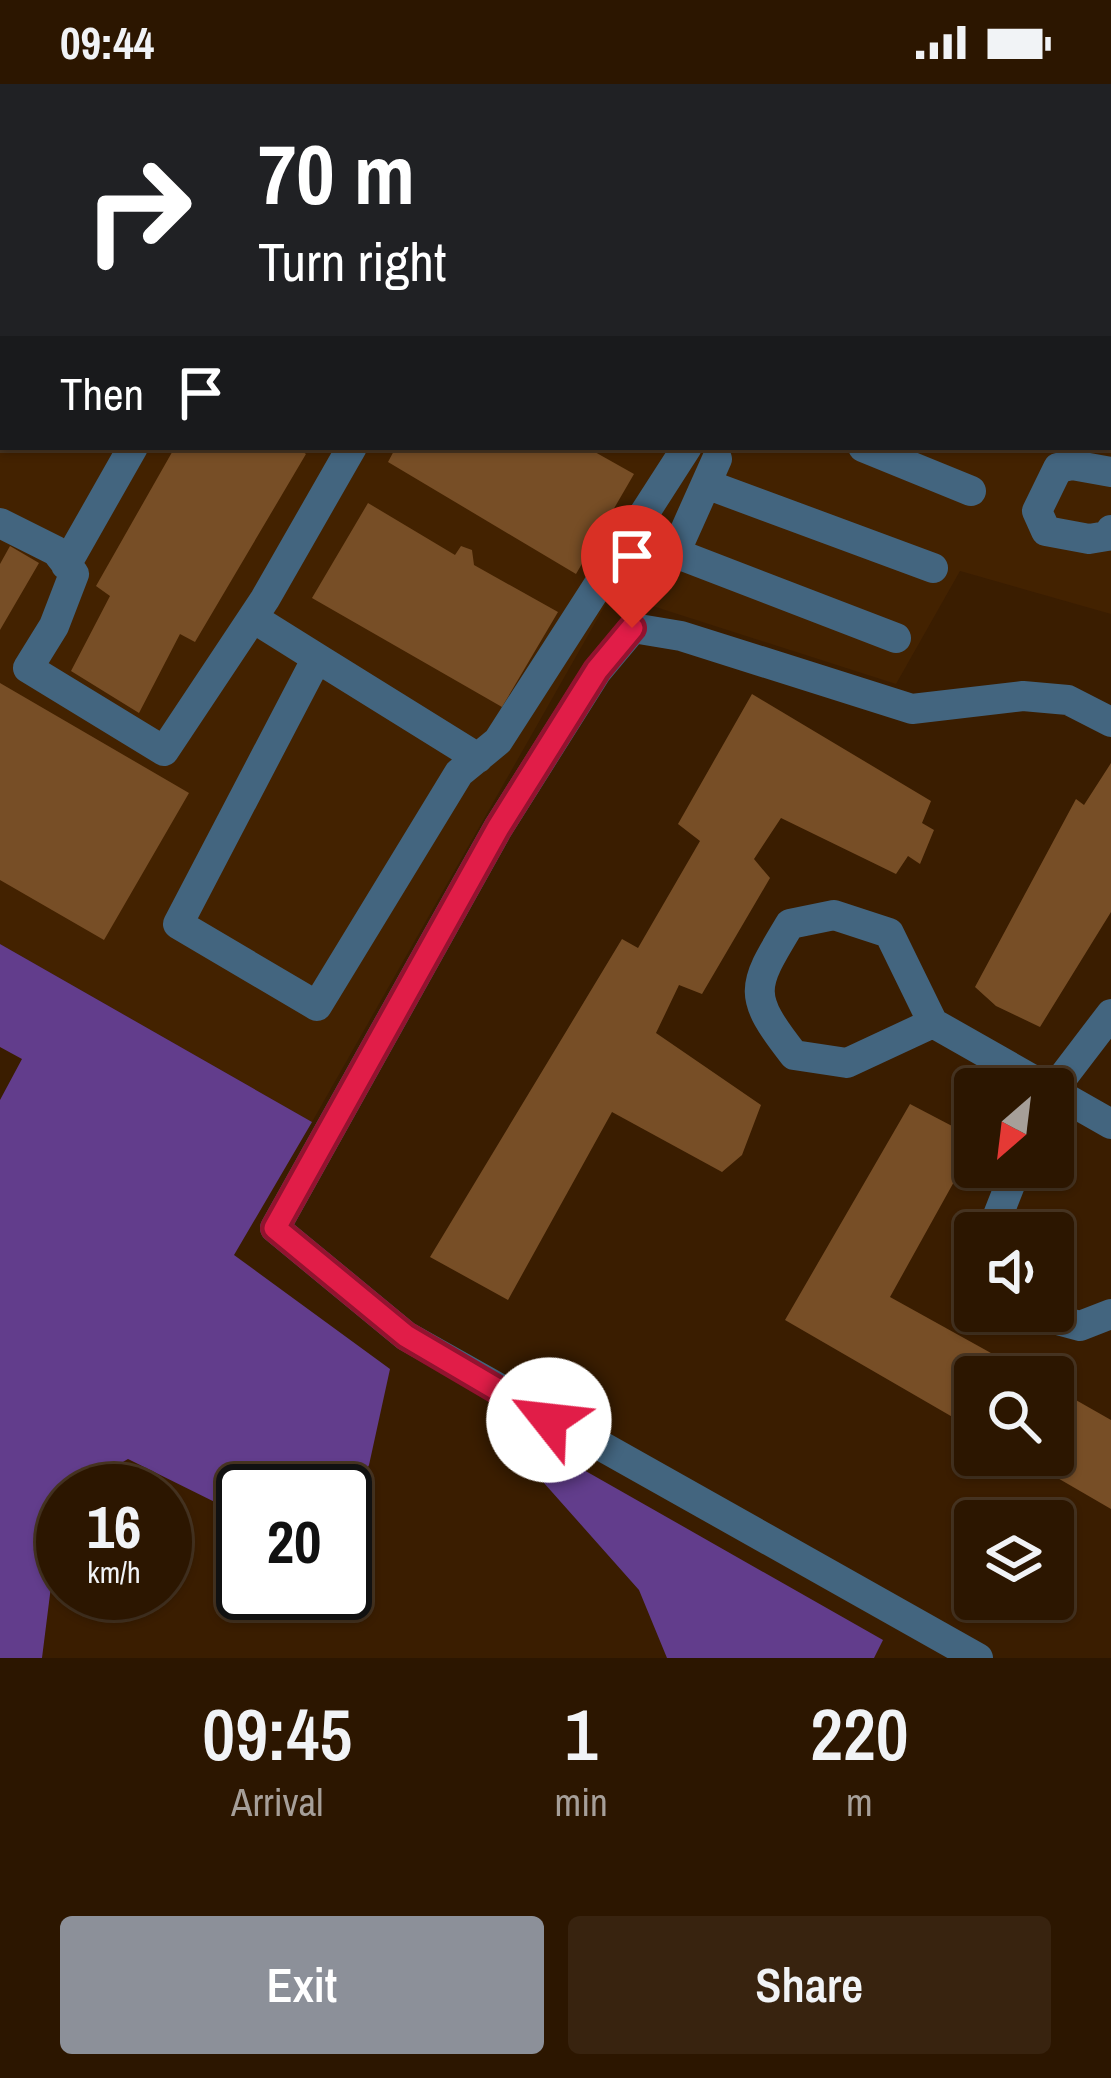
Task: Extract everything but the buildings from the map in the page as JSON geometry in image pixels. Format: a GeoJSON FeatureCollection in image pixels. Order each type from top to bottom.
{"type":"FeatureCollection","features":[{"type":"Feature","properties":{"kind":"lane"},"geometry":{"type":"LineString","coordinates":[[66,565],[131,450]]}},
{"type":"Feature","properties":{"kind":"lane"},"geometry":{"type":"LineString","coordinates":[[0,524],[56,551],[74,574],[54,626],[28,668],[164,752],[253,618],[350,450]]}},
{"type":"Feature","properties":{"kind":"lane"},"geometry":{"type":"LineString","coordinates":[[870,450],[971,491]]}},
{"type":"Feature","properties":{"kind":"lane"},"geometry":{"type":"LineString","coordinates":[[317,658],[178,924],[317,1006],[459,773],[498,741],[704,457]]}},
{"type":"Feature","properties":{"kind":"lane"},"geometry":{"type":"LineString","coordinates":[[704,457],[933,568]]}},
{"type":"Feature","properties":{"kind":"lane"},"geometry":{"type":"LineString","coordinates":[[704,457],[675,553],[896,638]]}},
{"type":"Feature","properties":{"kind":"lane"},"geometry":{"type":"LineString","coordinates":[[1111,472],[1072,464],[1058,468],[1037,511],[1046,531],[1089,539],[1111,530]]}},
{"type":"Feature","properties":{"kind":"lane"},"geometry":{"type":"LineString","coordinates":[[253,618],[478,758]]}},
{"type":"Feature","properties":{"kind":"lane"},"geometry":{"type":"LineString","coordinates":[[978,1658],[426,1348],[275,1228],[498,828],[597,670],[632,628],[681,636],[913,709],[1023,696],[1068,700],[1111,722]]}},
{"type":"Feature","properties":{"kind":"lane"},"geometry":{"type":"LineString","coordinates":[[933,1023],[848,1063],[794,1055],[763,1015],[759,975],[790,923],[834,915],[889,933],[933,1023],[1013,1068]]}},
{"type":"Feature","properties":{"kind":"lane"},"geometry":{"type":"LineString","coordinates":[[1069,1068],[1111,1014]]}},
{"type":"Feature","properties":{"kind":"lane"},"geometry":{"type":"LineString","coordinates":[[1074,1103],[1111,1124]]}},
{"type":"Feature","properties":{"kind":"lane"},"geometry":{"type":"LineString","coordinates":[[1074,1324],[1111,1314]]}},
{"type":"Feature","properties":{"kind":"shaded area"},"geometry":{"type":"Polygon","coordinates":[[[0,450],[1111,450],[1111,614],[960,571],[896,684],[612,593],[312,1122],[0,944],[0,450]]]}},
{"type":"Feature","properties":{"kind":"shaded area"},"geometry":{"type":"Polygon","coordinates":[[[0,944],[312,1122],[234,1255],[390,1369],[369,1464],[216,1464],[216,1503],[192,1491],[192,1464],[138,1464],[128,1459],[119,1464],[36,1464],[36,1620],[47,1620],[42,1658],[0,1658],[0,1100],[22,1059],[0,1047],[0,944]]]}},
{"type":"Feature","properties":{"kind":"shaded area"},"geometry":{"type":"Polygon","coordinates":[[[540,1456],[568,1461],[883,1640],[874,1658],[667,1658],[639,1590],[536,1474],[540,1456]]]}},
{"type":"Feature","properties":{"kind":"route"},"geometry":{"type":"LineString","coordinates":[[549,1420],[406,1336],[275,1228],[498,828],[597,670],[632,628]]}}]}
